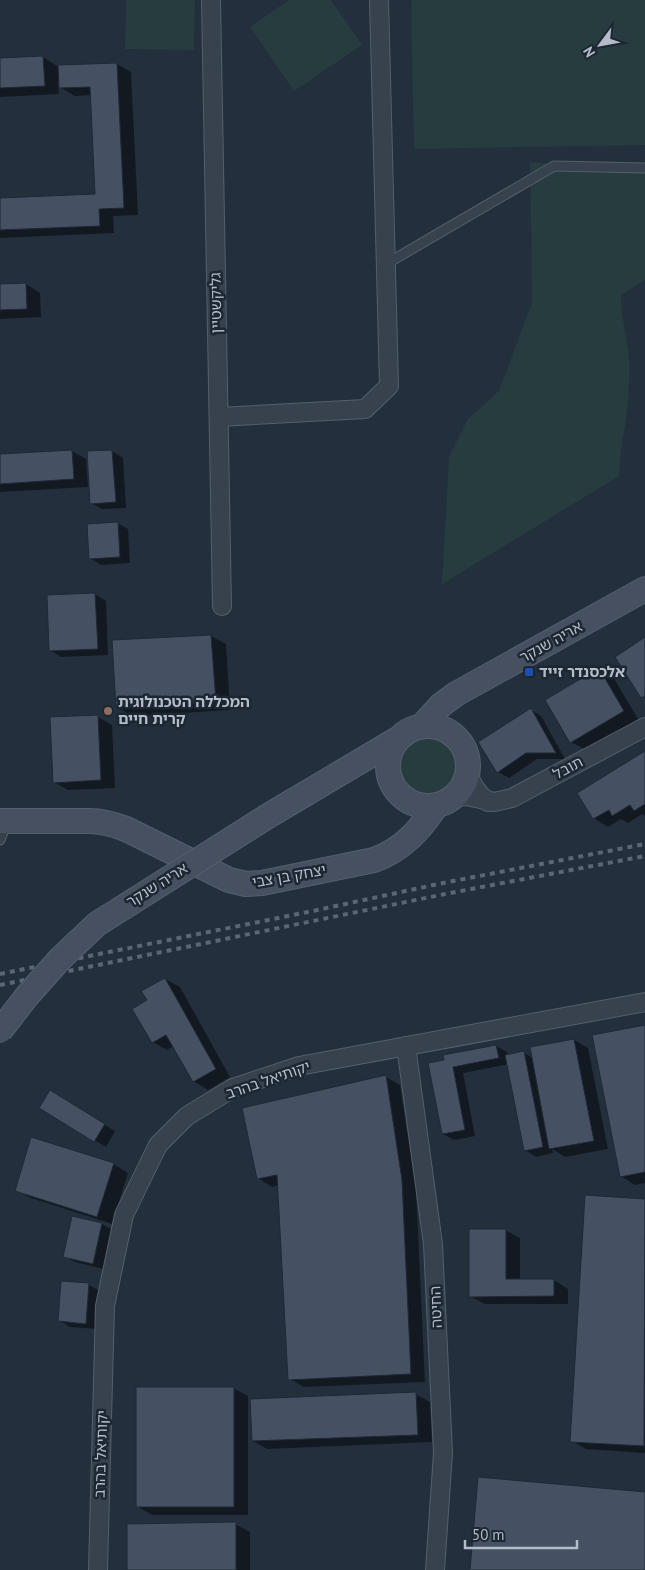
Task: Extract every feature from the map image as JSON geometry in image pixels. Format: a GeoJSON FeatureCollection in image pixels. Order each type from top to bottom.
{"type":"FeatureCollection","features":[{"type":"Feature","properties":{"kind":"street","name":"גליקשטיין"},"geometry":{"type":"LineString","coordinates":[[210,0],[222,606]]}},
{"type":"Feature","properties":{"kind":"street"},"geometry":{"type":"LineString","coordinates":[[219,417],[365,409],[390,386],[379,0]]}},
{"type":"Feature","properties":{"kind":"street","name":"אריה שנקר"},"geometry":{"type":"LineString","coordinates":[[422,726],[441,706],[456,694],[645,589]]}},
{"type":"Feature","properties":{"kind":"street"},"geometry":{"type":"LineString","coordinates":[[450,731],[447,716],[456,694]]}},
{"type":"Feature","properties":{"kind":"street"},"geometry":{"type":"LineString","coordinates":[[342,773],[362,773],[380,777],[399,792],[415,804],[426,807],[445,801],[464,785],[468,770],[468,758],[458,739],[450,731],[436,726],[422,726],[412,728],[403,733],[396,740],[390,751],[387,762],[388,774],[399,792],[411,809],[410,832],[405,843]]}},
{"type":"Feature","properties":{"kind":"street","name":"תובל"},"geometry":{"type":"LineString","coordinates":[[445,801],[467,796],[488,802],[500,802],[520,794],[645,727]]}},
{"type":"Feature","properties":{"kind":"street","name":"אריה שנקר"},"geometry":{"type":"LineString","coordinates":[[0,1031],[27,996],[60,959],[97,924],[268,816],[396,740]]}},
{"type":"Feature","properties":{"kind":"street"},"geometry":{"type":"LineString","coordinates":[[468,770],[476,790],[488,802]]}},
{"type":"Feature","properties":{"kind":"street","name":"יצחק בן צבי"},"geometry":{"type":"LineString","coordinates":[[2,828],[101,821],[126,829],[229,880],[246,884],[262,883],[386,856],[405,843],[445,801]]}},
{"type":"Feature","properties":{"kind":"street","name":"יקותיאל בהרב"},"geometry":{"type":"LineString","coordinates":[[98,1570],[105,1306],[124,1215],[158,1145],[187,1116],[233,1088],[299,1066],[645,1002]]}},
{"type":"Feature","properties":{"kind":"street","name":"החיטה"},"geometry":{"type":"LineString","coordinates":[[406,1046],[434,1244],[442,1453],[435,1570]]}},
{"type":"Feature","properties":{"kind":"lane"},"geometry":{"type":"LineString","coordinates":[[386,264],[554,166],[645,168]]}},
{"type":"Feature","properties":{"kind":"green space"},"geometry":{"type":"Polygon","coordinates":[[[126,0],[195,0],[194,50],[125,49],[126,0]]]}},
{"type":"Feature","properties":{"kind":"green space"},"geometry":{"type":"Polygon","coordinates":[[[289,0],[331,0],[362,45],[294,91],[250,27],[289,0]]]}},
{"type":"Feature","properties":{"kind":"green space"},"geometry":{"type":"Polygon","coordinates":[[[411,0],[645,0],[645,145],[414,149],[411,0]]]}},
{"type":"Feature","properties":{"kind":"green space"},"geometry":{"type":"Polygon","coordinates":[[[530,162],[645,173],[645,280],[621,295],[629,368],[628,398],[619,476],[442,584],[449,457],[468,419],[499,391],[532,303],[530,162]]]}},
{"type":"Feature","properties":{"kind":"green space"},"geometry":{"type":"Polygon","coordinates":[[[428,734],[440,736],[451,743],[458,754],[460,766],[458,778],[451,789],[440,796],[428,798],[416,796],[405,789],[398,778],[396,766],[398,754],[405,743],[416,736],[428,734]]]}},
{"type":"Feature","properties":{"kind":"building"},"geometry":{"type":"Polygon","coordinates":[[[43,56],[45,86],[0,88],[0,58],[43,56]]]}},
{"type":"Feature","properties":{"kind":"building"},"geometry":{"type":"Polygon","coordinates":[[[117,63],[124,208],[99,209],[100,226],[0,230],[0,198],[95,194],[90,87],[59,88],[58,65],[117,63]]]}},
{"type":"Feature","properties":{"kind":"building"},"geometry":{"type":"Polygon","coordinates":[[[26,283],[27,309],[0,310],[0,284],[26,283]]]}},
{"type":"Feature","properties":{"kind":"building"},"geometry":{"type":"Polygon","coordinates":[[[72,450],[74,479],[0,484],[0,454],[72,450]]]}},
{"type":"Feature","properties":{"kind":"building"},"geometry":{"type":"Polygon","coordinates":[[[112,450],[116,502],[90,504],[87,451],[112,450]]]}},
{"type":"Feature","properties":{"kind":"building"},"geometry":{"type":"Polygon","coordinates":[[[118,522],[120,557],[89,559],[87,524],[118,522]]]}},
{"type":"Feature","properties":{"kind":"building"},"geometry":{"type":"Polygon","coordinates":[[[95,593],[98,649],[49,651],[47,595],[95,593]]]}},
{"type":"Feature","properties":{"kind":"building"},"geometry":{"type":"Polygon","coordinates":[[[211,635],[216,702],[116,708],[112,640],[211,635]]]}},
{"type":"Feature","properties":{"kind":"building"},"geometry":{"type":"Polygon","coordinates":[[[645,637],[645,696],[641,698],[615,657],[645,637]]]}},
{"type":"Feature","properties":{"kind":"building"},"geometry":{"type":"Polygon","coordinates":[[[599,668],[624,711],[570,743],[545,700],[599,668]]]}},
{"type":"Feature","properties":{"kind":"building"},"geometry":{"type":"Polygon","coordinates":[[[531,708],[556,753],[526,753],[497,773],[478,742],[531,708]]]}},
{"type":"Feature","properties":{"kind":"building"},"geometry":{"type":"Polygon","coordinates":[[[98,715],[101,780],[53,783],[50,717],[98,715]]]}},
{"type":"Feature","properties":{"kind":"building"},"geometry":{"type":"Polygon","coordinates":[[[645,751],[645,804],[634,811],[630,805],[612,816],[609,810],[593,819],[577,793],[645,751]]]}},
{"type":"Feature","properties":{"kind":"building"},"geometry":{"type":"Polygon","coordinates":[[[165,978],[216,1069],[193,1082],[166,1035],[152,1043],[132,1009],[147,1000],[141,991],[165,978]]]}},
{"type":"Feature","properties":{"kind":"building"},"geometry":{"type":"Polygon","coordinates":[[[645,1025],[645,1172],[620,1177],[592,1035],[645,1025]]]}},
{"type":"Feature","properties":{"kind":"building"},"geometry":{"type":"Polygon","coordinates":[[[574,1039],[594,1141],[549,1149],[530,1047],[574,1039]]]}},
{"type":"Feature","properties":{"kind":"building"},"geometry":{"type":"Polygon","coordinates":[[[496,1045],[499,1058],[453,1067],[465,1130],[442,1134],[428,1063],[444,1060],[443,1055],[496,1045]]]}},
{"type":"Feature","properties":{"kind":"building"},"geometry":{"type":"Polygon","coordinates":[[[524,1051],[543,1147],[524,1151],[505,1055],[524,1051]]]}},
{"type":"Feature","properties":{"kind":"building"},"geometry":{"type":"Polygon","coordinates":[[[386,1075],[402,1180],[411,1374],[288,1380],[277,1175],[257,1179],[242,1108],[386,1075]]]}},
{"type":"Feature","properties":{"kind":"building"},"geometry":{"type":"Polygon","coordinates":[[[50,1090],[105,1124],[94,1142],[39,1108],[50,1090]]]}},
{"type":"Feature","properties":{"kind":"building"},"geometry":{"type":"Polygon","coordinates":[[[31,1137],[114,1163],[97,1217],[15,1191],[31,1137]]]}},
{"type":"Feature","properties":{"kind":"building"},"geometry":{"type":"Polygon","coordinates":[[[585,1195],[645,1199],[644,1446],[570,1442],[585,1195]]]}},
{"type":"Feature","properties":{"kind":"building"},"geometry":{"type":"Polygon","coordinates":[[[72,1216],[102,1223],[93,1264],[63,1257],[72,1216]]]}},
{"type":"Feature","properties":{"kind":"building"},"geometry":{"type":"Polygon","coordinates":[[[469,1229],[506,1229],[506,1279],[554,1279],[554,1296],[469,1297],[469,1229]]]}},
{"type":"Feature","properties":{"kind":"building"},"geometry":{"type":"Polygon","coordinates":[[[61,1281],[89,1283],[86,1324],[58,1321],[61,1281]]]}},
{"type":"Feature","properties":{"kind":"building"},"geometry":{"type":"Polygon","coordinates":[[[136,1387],[234,1387],[234,1507],[136,1507],[136,1387]]]}},
{"type":"Feature","properties":{"kind":"building"},"geometry":{"type":"Polygon","coordinates":[[[416,1392],[418,1435],[252,1441],[250,1399],[416,1392]]]}},
{"type":"Feature","properties":{"kind":"building"},"geometry":{"type":"Polygon","coordinates":[[[478,1477],[645,1492],[645,1570],[470,1570],[478,1477]]]}},
{"type":"Feature","properties":{"kind":"building"},"geometry":{"type":"Polygon","coordinates":[[[236,1522],[236,1570],[127,1570],[127,1524],[236,1522]]]}},
{"type":"Feature","properties":{"kind":"railway"},"geometry":{"type":"LineString","coordinates":[[0,974],[443,883],[645,844]]}},
{"type":"Feature","properties":{"kind":"railway"},"geometry":{"type":"LineString","coordinates":[[0,985],[445,894],[645,856]]}},
{"type":"Feature","properties":{"kind":"place","name":"אלכסנדר זייד"},"geometry":{"type":"Point","coordinates":[529,672]}},
{"type":"Feature","properties":{"kind":"place","name":"המכללה הטכנולוגית קרית חיים"},"geometry":{"type":"Point","coordinates":[108,711]}}]}
